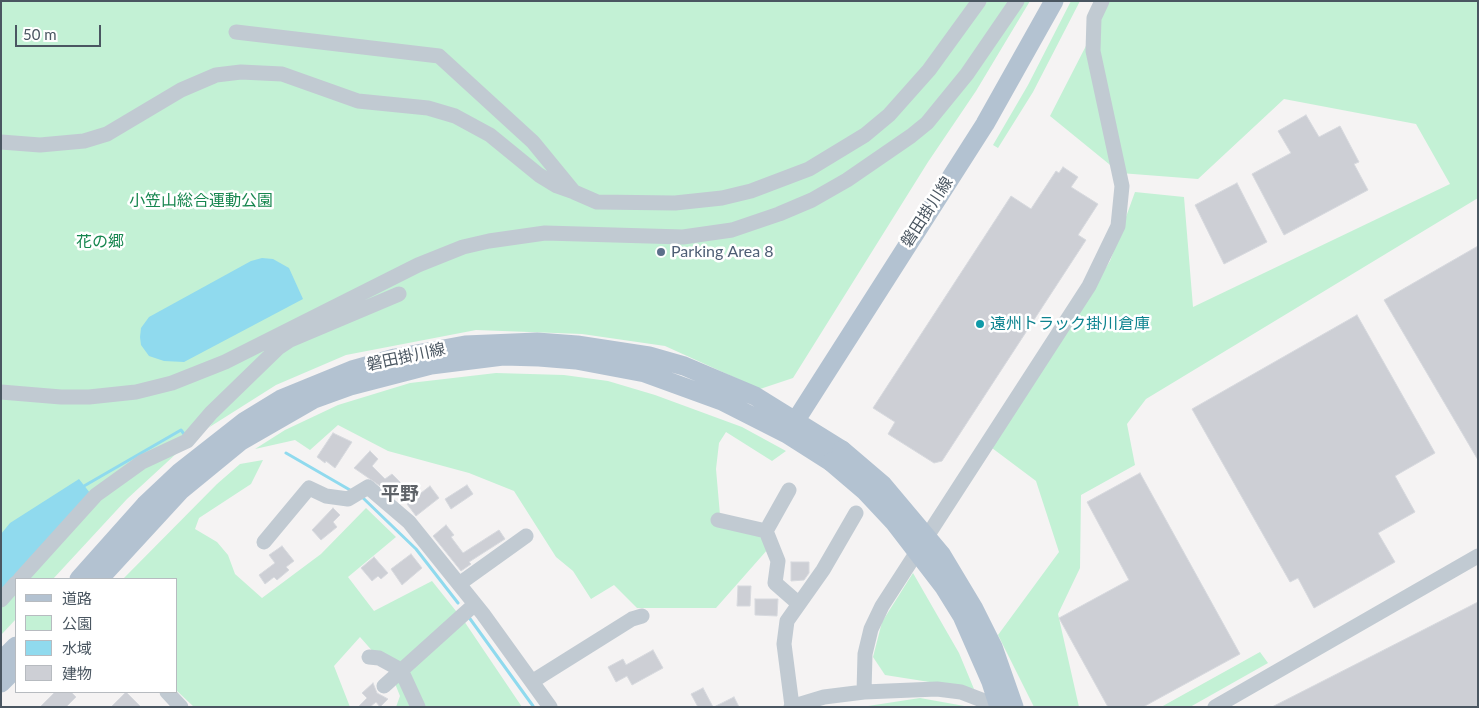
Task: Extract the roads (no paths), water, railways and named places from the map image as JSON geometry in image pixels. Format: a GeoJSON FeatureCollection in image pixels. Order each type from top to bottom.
{"type":"FeatureCollection","features":[{"type":"Feature","properties":{"kind":"main road","name":"磐田掛川線"},"geometry":{"type":"LineString","coordinates":[[791,427],[985,124],[1054,1]]}},
{"type":"Feature","properties":{"kind":"main road","name":"磐田掛川線"},"geometry":{"type":"LineString","coordinates":[[80,578],[145,505],[200,455],[245,421],[281,399],[318,382],[395,358],[465,345],[501,342],[537,342],[649,356],[702,373],[755,396],[791,427]]}},
{"type":"Feature","properties":{"kind":"main road","name":"磐田掛川線"},"geometry":{"type":"LineString","coordinates":[[101,578],[180,491],[241,441],[314,399],[350,386],[430,365],[503,356],[539,357],[612,366],[685,386],[791,427]]}},
{"type":"Feature","properties":{"kind":"main road"},"geometry":{"type":"LineString","coordinates":[[791,427],[883,485],[942,554],[974,609],[993,647],[1014,707]]}},
{"type":"Feature","properties":{"kind":"main road"},"geometry":{"type":"LineString","coordinates":[[836,456],[894,522],[944,587],[966,625],[991,682],[999,707]]}},
{"type":"Feature","properties":{"kind":"main road"},"geometry":{"type":"LineString","coordinates":[[1,661],[15,647]]}},
{"type":"Feature","properties":{"kind":"main road"},"geometry":{"type":"LineString","coordinates":[[1,683],[15,669]]}},
{"type":"Feature","properties":{"kind":"street"},"geometry":{"type":"LineString","coordinates":[[1,142],[48,145],[84,142],[107,134],[181,90],[216,75],[241,72],[282,74],[358,100],[428,108],[455,116],[490,135],[539,175],[557,186],[597,202],[648,203],[691,201],[751,191],[809,169],[865,135],[910,94],[979,1]]}},
{"type":"Feature","properties":{"kind":"street"},"geometry":{"type":"LineString","coordinates":[[1,392],[61,397],[89,397],[136,392],[172,383],[225,362],[418,265],[463,248],[489,241],[545,233],[683,237],[732,230],[779,214],[812,200],[846,180],[911,136],[927,122],[967,74],[1017,1]]}},
{"type":"Feature","properties":{"kind":"street"},"geometry":{"type":"LineString","coordinates":[[864,692],[865,654],[871,630],[882,606],[1089,286],[1118,226],[1122,186],[1093,51],[1094,18],[1102,1]]}},
{"type":"Feature","properties":{"kind":"street"},"geometry":{"type":"LineString","coordinates":[[236,32],[439,56],[533,142],[574,192]]}},
{"type":"Feature","properties":{"kind":"street"},"geometry":{"type":"LineString","coordinates":[[21,578],[96,495],[142,462],[187,441],[230,394],[278,348],[290,340],[399,294]]}},
{"type":"Feature","properties":{"kind":"street"},"geometry":{"type":"LineString","coordinates":[[264,542],[309,488],[326,496],[348,499],[368,488],[409,522],[475,604],[533,681],[549,706]]}},
{"type":"Feature","properties":{"kind":"street"},"geometry":{"type":"LineString","coordinates":[[766,531],[789,490]]}},
{"type":"Feature","properties":{"kind":"street"},"geometry":{"type":"LineString","coordinates":[[856,513],[823,570],[787,621],[784,644],[792,707],[824,697],[864,692],[938,689],[961,692],[999,707]]}},
{"type":"Feature","properties":{"kind":"street"},"geometry":{"type":"LineString","coordinates":[[718,520],[766,531]]}},
{"type":"Feature","properties":{"kind":"street"},"geometry":{"type":"LineString","coordinates":[[766,531],[778,561],[775,583],[799,604]]}},
{"type":"Feature","properties":{"kind":"street"},"geometry":{"type":"LineString","coordinates":[[459,584],[526,536]]}},
{"type":"Feature","properties":{"kind":"street"},"geometry":{"type":"LineString","coordinates":[[1215,707],[1478,556]]}},
{"type":"Feature","properties":{"kind":"street"},"geometry":{"type":"LineString","coordinates":[[1,600],[15,584]]}},
{"type":"Feature","properties":{"kind":"street"},"geometry":{"type":"LineString","coordinates":[[384,686],[475,604]]}},
{"type":"Feature","properties":{"kind":"street"},"geometry":{"type":"LineString","coordinates":[[533,681],[632,619],[642,616]]}},
{"type":"Feature","properties":{"kind":"street"},"geometry":{"type":"LineString","coordinates":[[369,657],[379,658],[401,670],[418,707]]}},
{"type":"Feature","properties":{"kind":"street"},"geometry":{"type":"LineString","coordinates":[[168,693],[181,707]]}},
{"type":"Feature","properties":{"kind":"water"},"geometry":{"type":"Polygon","coordinates":[[[262,258],[273,259],[289,268],[303,299],[184,362],[164,361],[149,356],[141,345],[140,337],[141,328],[149,317],[251,261],[262,258]]]}},
{"type":"Feature","properties":{"kind":"water"},"geometry":{"type":"Polygon","coordinates":[[[79,479],[90,493],[1,590],[1,534],[10,523],[79,479]]]}},
{"type":"Feature","properties":{"kind":"waterway"},"geometry":{"type":"LineString","coordinates":[[84,486],[181,430],[184,434]]}},
{"type":"Feature","properties":{"kind":"waterway"},"geometry":{"type":"LineString","coordinates":[[286,453],[350,490]]}},
{"type":"Feature","properties":{"kind":"waterway"},"geometry":{"type":"LineString","coordinates":[[362,497],[416,549],[458,603]]}},
{"type":"Feature","properties":{"kind":"waterway"},"geometry":{"type":"LineString","coordinates":[[468,616],[533,706]]}},
{"type":"Feature","properties":{"kind":"place","name":"Parking Area 8"},"geometry":{"type":"Point","coordinates":[661,252]}},
{"type":"Feature","properties":{"kind":"place","name":"遠州トラック掛川倉庫"},"geometry":{"type":"Point","coordinates":[980,324]}},
{"type":"Feature","properties":{"kind":"district","name":"平野"},"geometry":{"type":"Point","coordinates":[400,494]}},
{"type":"Feature","properties":{"kind":"park label","name":"小笠山総合運動公園"},"geometry":{"type":"Point","coordinates":[201,201]}},
{"type":"Feature","properties":{"kind":"park label","name":"花の郷"},"geometry":{"type":"Point","coordinates":[100,242]}}]}
